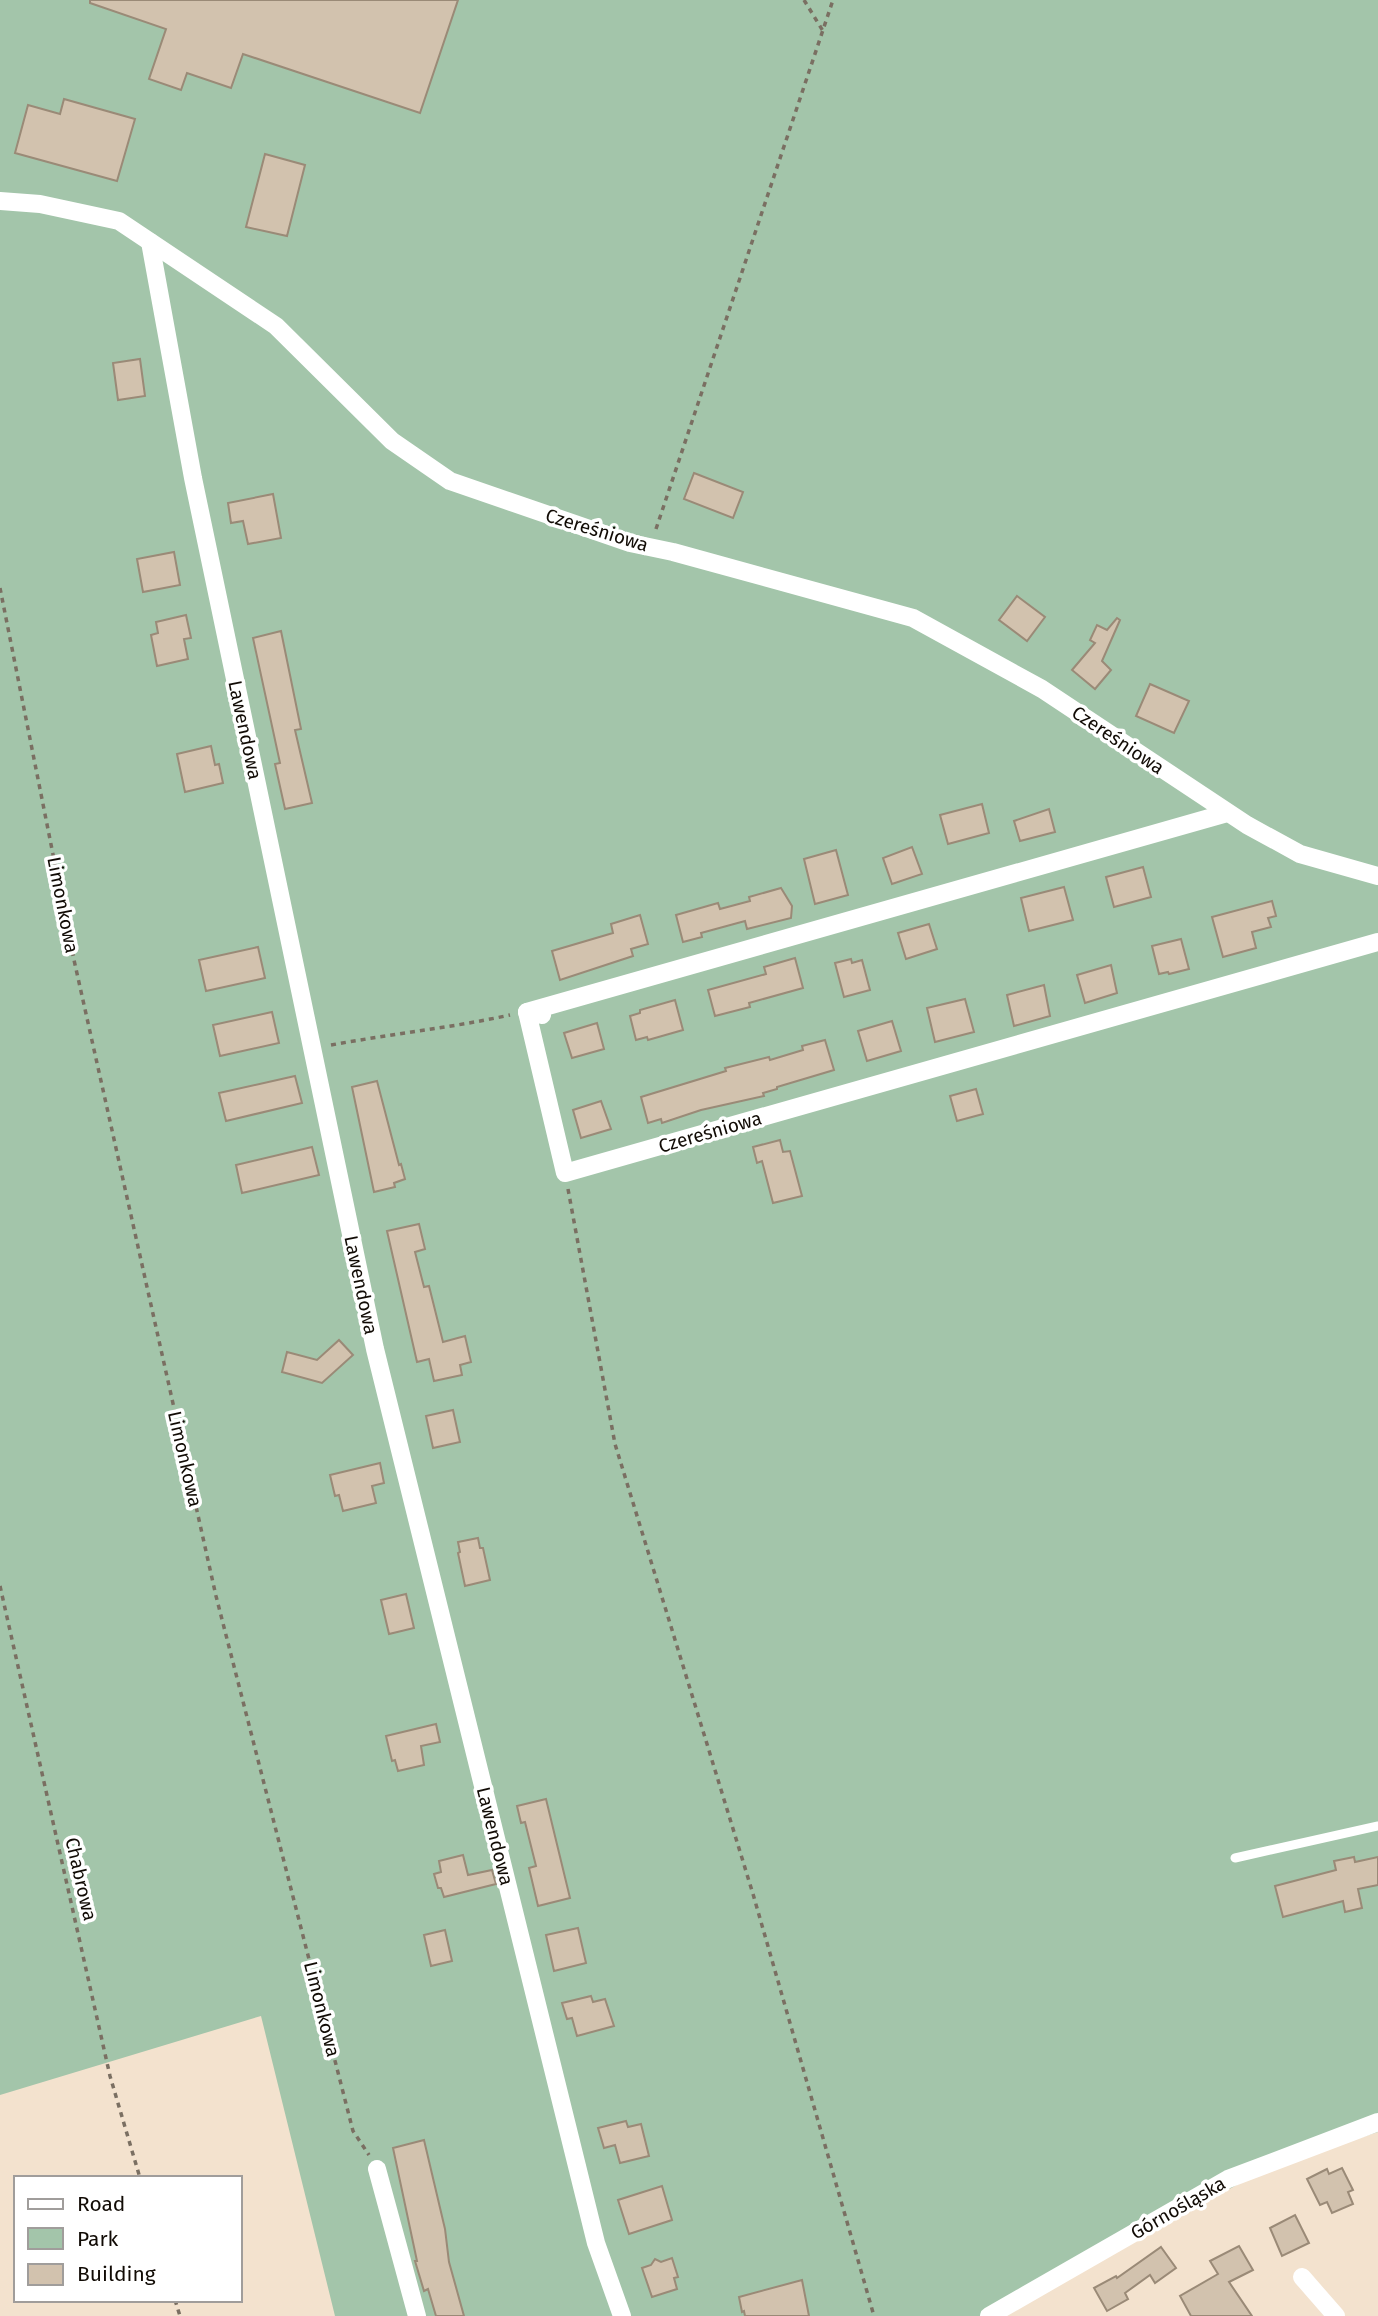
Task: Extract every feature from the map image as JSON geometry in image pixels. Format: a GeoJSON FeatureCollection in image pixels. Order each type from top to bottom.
{"type":"FeatureCollection","features":[{"type":"Feature","properties":{"kind":"street","name":"Czereśniowa"},"geometry":{"type":"LineString","coordinates":[[0,201],[40,204],[119,221],[276,326],[392,440],[450,481],[630,543],[913,618],[1042,689],[1227,813],[1300,855],[1378,876]]}},
{"type":"Feature","properties":{"kind":"street","name":"Lawendowa"},"geometry":{"type":"LineString","coordinates":[[150,242],[193,478],[374,1349],[596,2243],[622,2316]]}},
{"type":"Feature","properties":{"kind":"street"},"geometry":{"type":"LineString","coordinates":[[565,1173],[535,1013],[1227,813]]}},
{"type":"Feature","properties":{"kind":"street","name":"Czereśniowa"},"geometry":{"type":"LineString","coordinates":[[565,1173],[1378,942]]}},
{"type":"Feature","properties":{"kind":"street","name":"Górnośląska"},"geometry":{"type":"LineString","coordinates":[[989,2316],[1228,2179],[1378,2122]]}},
{"type":"Feature","properties":{"kind":"street"},"geometry":{"type":"LineString","coordinates":[[377,2169],[418,2316]]}},
{"type":"Feature","properties":{"kind":"street"},"geometry":{"type":"LineString","coordinates":[[1302,2277],[1336,2316]]}},
{"type":"Feature","properties":{"kind":"lane"},"geometry":{"type":"LineString","coordinates":[[1235,1858],[1378,1826]]}},
{"type":"Feature","properties":{"kind":"path"},"geometry":{"type":"LineString","coordinates":[[804,0],[823,31]]}},
{"type":"Feature","properties":{"kind":"path"},"geometry":{"type":"LineString","coordinates":[[650,547],[833,0]]}},
{"type":"Feature","properties":{"kind":"path","name":"Limonkowa"},"geometry":{"type":"LineString","coordinates":[[0,588],[74,960],[216,1596],[353,2131],[377,2169]]}},
{"type":"Feature","properties":{"kind":"path"},"geometry":{"type":"LineString","coordinates":[[312,1048],[535,1013]]}},
{"type":"Feature","properties":{"kind":"path"},"geometry":{"type":"LineString","coordinates":[[565,1173],[615,1444],[753,1894],[874,2316]]}},
{"type":"Feature","properties":{"kind":"path","name":"Chabrowa"},"geometry":{"type":"LineString","coordinates":[[0,1586],[110,2076],[139,2176]]}},
{"type":"Feature","properties":{"kind":"green space"},"geometry":{"type":"Polygon","coordinates":[[[0,0],[1378,0],[1378,2132],[1270,2167],[995,2316],[335,2316],[261,2016],[0,2095],[0,0]]]}},
{"type":"Feature","properties":{"kind":"building"},"geometry":{"type":"Polygon","coordinates":[[[90,0],[458,0],[420,113],[243,54],[231,88],[187,73],[181,90],[149,79],[166,29],[90,3],[90,0]]]}},
{"type":"Feature","properties":{"kind":"building"},"geometry":{"type":"Polygon","coordinates":[[[64,99],[135,119],[117,181],[15,153],[28,105],[60,114],[64,99]]]}},
{"type":"Feature","properties":{"kind":"building"},"geometry":{"type":"Polygon","coordinates":[[[265,154],[305,165],[287,236],[246,227],[265,154]]]}},
{"type":"Feature","properties":{"kind":"building"},"geometry":{"type":"Polygon","coordinates":[[[140,359],[145,396],[118,400],[113,363],[140,359]]]}},
{"type":"Feature","properties":{"kind":"building"},"geometry":{"type":"Polygon","coordinates":[[[694,473],[743,492],[733,518],[684,499],[694,473]]]}},
{"type":"Feature","properties":{"kind":"building"},"geometry":{"type":"Polygon","coordinates":[[[273,494],[281,538],[248,544],[243,521],[231,523],[228,503],[273,494]]]}},
{"type":"Feature","properties":{"kind":"building"},"geometry":{"type":"Polygon","coordinates":[[[174,552],[180,585],[143,592],[137,559],[174,552]]]}},
{"type":"Feature","properties":{"kind":"building"},"geometry":{"type":"Polygon","coordinates":[[[1017,596],[1045,617],[1027,641],[999,620],[1017,596]]]}},
{"type":"Feature","properties":{"kind":"building"},"geometry":{"type":"Polygon","coordinates":[[[186,615],[191,638],[184,639],[188,659],[157,666],[151,635],[158,633],[156,622],[186,615]]]}},
{"type":"Feature","properties":{"kind":"building"},"geometry":{"type":"Polygon","coordinates":[[[1117,618],[1120,620],[1102,661],[1111,670],[1095,689],[1072,670],[1095,643],[1090,640],[1097,625],[1107,630],[1117,618]]]}},
{"type":"Feature","properties":{"kind":"building"},"geometry":{"type":"Polygon","coordinates":[[[281,631],[301,729],[295,730],[312,803],[285,809],[275,764],[280,763],[253,638],[281,631]]]}},
{"type":"Feature","properties":{"kind":"building"},"geometry":{"type":"Polygon","coordinates":[[[1150,684],[1189,701],[1174,733],[1136,716],[1150,684]]]}},
{"type":"Feature","properties":{"kind":"building"},"geometry":{"type":"Polygon","coordinates":[[[211,746],[223,783],[185,792],[177,754],[211,746]]]}},
{"type":"Feature","properties":{"kind":"building"},"geometry":{"type":"Polygon","coordinates":[[[982,804],[989,833],[948,844],[940,815],[982,804]]]}},
{"type":"Feature","properties":{"kind":"building"},"geometry":{"type":"Polygon","coordinates":[[[1049,809],[1055,832],[1020,841],[1014,821],[1049,809]]]}},
{"type":"Feature","properties":{"kind":"building"},"geometry":{"type":"Polygon","coordinates":[[[912,847],[922,874],[892,884],[883,858],[912,847]]]}},
{"type":"Feature","properties":{"kind":"building"},"geometry":{"type":"Polygon","coordinates":[[[836,850],[848,895],[815,904],[804,859],[836,850]]]}},
{"type":"Feature","properties":{"kind":"building"},"geometry":{"type":"Polygon","coordinates":[[[1143,867],[1151,897],[1114,907],[1106,877],[1143,867]]]}},
{"type":"Feature","properties":{"kind":"building"},"geometry":{"type":"Polygon","coordinates":[[[1064,887],[1073,920],[1029,931],[1021,898],[1064,887]]]}},
{"type":"Feature","properties":{"kind":"building"},"geometry":{"type":"Polygon","coordinates":[[[781,888],[792,906],[791,918],[747,929],[745,921],[701,933],[702,937],[683,942],[676,915],[718,903],[720,909],[750,901],[749,897],[781,888]]]}},
{"type":"Feature","properties":{"kind":"building"},"geometry":{"type":"Polygon","coordinates":[[[1272,901],[1276,916],[1268,918],[1271,927],[1252,932],[1256,948],[1223,957],[1212,917],[1272,901]]]}},
{"type":"Feature","properties":{"kind":"building"},"geometry":{"type":"Polygon","coordinates":[[[640,915],[648,944],[631,949],[633,956],[560,980],[552,951],[613,933],[611,924],[640,915]]]}},
{"type":"Feature","properties":{"kind":"building"},"geometry":{"type":"Polygon","coordinates":[[[929,924],[937,949],[906,959],[898,933],[929,924]]]}},
{"type":"Feature","properties":{"kind":"building"},"geometry":{"type":"Polygon","coordinates":[[[1181,939],[1189,969],[1159,974],[1152,946],[1181,939]]]}},
{"type":"Feature","properties":{"kind":"building"},"geometry":{"type":"Polygon","coordinates":[[[258,947],[265,978],[206,991],[199,960],[258,947]]]}},
{"type":"Feature","properties":{"kind":"building"},"geometry":{"type":"Polygon","coordinates":[[[795,958],[803,988],[715,1016],[708,990],[766,974],[764,967],[795,958]]]}},
{"type":"Feature","properties":{"kind":"building"},"geometry":{"type":"Polygon","coordinates":[[[851,959],[852,963],[862,960],[870,990],[844,997],[835,963],[851,959]]]}},
{"type":"Feature","properties":{"kind":"building"},"geometry":{"type":"Polygon","coordinates":[[[1111,965],[1117,993],[1085,1003],[1077,975],[1111,965]]]}},
{"type":"Feature","properties":{"kind":"building"},"geometry":{"type":"Polygon","coordinates":[[[1044,985],[1050,1016],[1014,1026],[1007,995],[1044,985]]]}},
{"type":"Feature","properties":{"kind":"building"},"geometry":{"type":"Polygon","coordinates":[[[965,999],[974,1032],[935,1042],[927,1008],[965,999]]]}},
{"type":"Feature","properties":{"kind":"building"},"geometry":{"type":"Polygon","coordinates":[[[675,1000],[683,1030],[648,1040],[647,1037],[636,1040],[630,1016],[640,1013],[640,1010],[675,1000]]]}},
{"type":"Feature","properties":{"kind":"building"},"geometry":{"type":"Polygon","coordinates":[[[272,1012],[279,1043],[220,1056],[213,1025],[272,1012]]]}},
{"type":"Feature","properties":{"kind":"building"},"geometry":{"type":"Polygon","coordinates":[[[892,1021],[901,1051],[867,1061],[858,1031],[892,1021]]]}},
{"type":"Feature","properties":{"kind":"building"},"geometry":{"type":"Polygon","coordinates":[[[597,1023],[604,1049],[572,1058],[564,1033],[597,1023]]]}},
{"type":"Feature","properties":{"kind":"building"},"geometry":{"type":"Polygon","coordinates":[[[825,1040],[834,1070],[777,1087],[763,1093],[764,1096],[701,1110],[662,1123],[661,1119],[648,1123],[641,1097],[726,1071],[725,1068],[769,1057],[770,1060],[803,1050],[802,1046],[825,1040]]]}},
{"type":"Feature","properties":{"kind":"building"},"geometry":{"type":"Polygon","coordinates":[[[295,1076],[302,1103],[226,1121],[219,1093],[295,1076]]]}},
{"type":"Feature","properties":{"kind":"building"},"geometry":{"type":"Polygon","coordinates":[[[377,1081],[405,1179],[394,1183],[395,1187],[374,1192],[352,1087],[377,1081]]]}},
{"type":"Feature","properties":{"kind":"building"},"geometry":{"type":"Polygon","coordinates":[[[976,1089],[983,1114],[957,1121],[950,1096],[976,1089]]]}},
{"type":"Feature","properties":{"kind":"building"},"geometry":{"type":"Polygon","coordinates":[[[601,1101],[611,1129],[581,1138],[573,1110],[601,1101]]]}},
{"type":"Feature","properties":{"kind":"building"},"geometry":{"type":"Polygon","coordinates":[[[780,1140],[783,1152],[790,1151],[802,1196],[773,1203],[762,1161],[757,1163],[753,1147],[780,1140]]]}},
{"type":"Feature","properties":{"kind":"building"},"geometry":{"type":"Polygon","coordinates":[[[312,1147],[319,1175],[242,1193],[236,1165],[312,1147]]]}},
{"type":"Feature","properties":{"kind":"building"},"geometry":{"type":"Polygon","coordinates":[[[419,1224],[425,1249],[415,1252],[424,1287],[429,1286],[443,1342],[465,1336],[471,1362],[460,1365],[462,1375],[434,1381],[429,1359],[417,1362],[387,1231],[419,1224]]]}},
{"type":"Feature","properties":{"kind":"building"},"geometry":{"type":"Polygon","coordinates":[[[339,1340],[353,1355],[322,1383],[282,1372],[287,1352],[317,1360],[339,1340]]]}},
{"type":"Feature","properties":{"kind":"building"},"geometry":{"type":"Polygon","coordinates":[[[453,1410],[460,1442],[433,1448],[426,1416],[453,1410]]]}},
{"type":"Feature","properties":{"kind":"building"},"geometry":{"type":"Polygon","coordinates":[[[380,1463],[384,1483],[372,1486],[376,1503],[343,1511],[339,1495],[335,1496],[330,1475],[380,1463]]]}},
{"type":"Feature","properties":{"kind":"building"},"geometry":{"type":"Polygon","coordinates":[[[478,1538],[490,1580],[465,1586],[458,1542],[478,1538]]]}},
{"type":"Feature","properties":{"kind":"building"},"geometry":{"type":"Polygon","coordinates":[[[406,1594],[414,1628],[389,1634],[381,1600],[406,1594]]]}},
{"type":"Feature","properties":{"kind":"building"},"geometry":{"type":"Polygon","coordinates":[[[436,1724],[440,1742],[421,1746],[424,1765],[398,1771],[395,1760],[392,1761],[386,1736],[436,1724]]]}},
{"type":"Feature","properties":{"kind":"building"},"geometry":{"type":"Polygon","coordinates":[[[546,1799],[570,1898],[538,1906],[529,1868],[536,1866],[525,1822],[521,1823],[517,1806],[546,1799]]]}},
{"type":"Feature","properties":{"kind":"building"},"geometry":{"type":"Polygon","coordinates":[[[463,1855],[468,1875],[492,1870],[496,1884],[444,1897],[434,1874],[441,1872],[439,1861],[463,1855]]]}},
{"type":"Feature","properties":{"kind":"building"},"geometry":{"type":"Polygon","coordinates":[[[1354,1857],[1355,1862],[1378,1857],[1378,1885],[1358,1889],[1362,1908],[1345,1912],[1343,1901],[1283,1917],[1275,1886],[1336,1870],[1334,1861],[1354,1857]]]}},
{"type":"Feature","properties":{"kind":"building"},"geometry":{"type":"Polygon","coordinates":[[[578,1928],[586,1963],[554,1971],[546,1935],[578,1928]]]}},
{"type":"Feature","properties":{"kind":"building"},"geometry":{"type":"Polygon","coordinates":[[[445,1930],[452,1961],[431,1966],[424,1935],[445,1930]]]}},
{"type":"Feature","properties":{"kind":"building"},"geometry":{"type":"Polygon","coordinates":[[[591,1996],[593,2002],[605,1999],[614,2026],[577,2036],[572,2018],[567,2019],[562,2003],[591,1996]]]}},
{"type":"Feature","properties":{"kind":"building"},"geometry":{"type":"Polygon","coordinates":[[[626,2121],[628,2127],[641,2124],[649,2156],[620,2163],[615,2145],[604,2148],[598,2128],[626,2121]]]}},
{"type":"Feature","properties":{"kind":"building"},"geometry":{"type":"Polygon","coordinates":[[[424,2140],[445,2229],[449,2262],[464,2316],[436,2316],[428,2289],[424,2291],[415,2261],[393,2148],[424,2140]]]}},
{"type":"Feature","properties":{"kind":"building"},"geometry":{"type":"Polygon","coordinates":[[[1342,2168],[1353,2190],[1348,2192],[1353,2204],[1332,2213],[1327,2202],[1320,2205],[1307,2179],[1327,2169],[1329,2174],[1342,2168]]]}},
{"type":"Feature","properties":{"kind":"building"},"geometry":{"type":"Polygon","coordinates":[[[662,2186],[672,2220],[629,2234],[618,2200],[662,2186]]]}},
{"type":"Feature","properties":{"kind":"building"},"geometry":{"type":"Polygon","coordinates":[[[1295,2215],[1309,2243],[1282,2256],[1270,2228],[1295,2215]]]}},
{"type":"Feature","properties":{"kind":"building"},"geometry":{"type":"Polygon","coordinates":[[[1239,2246],[1253,2270],[1229,2282],[1252,2316],[1191,2316],[1180,2296],[1218,2274],[1210,2261],[1239,2246]]]}},
{"type":"Feature","properties":{"kind":"building"},"geometry":{"type":"Polygon","coordinates":[[[1161,2247],[1176,2268],[1155,2283],[1150,2275],[1125,2293],[1128,2299],[1107,2311],[1094,2288],[1116,2276],[1117,2278],[1161,2247]]]}},
{"type":"Feature","properties":{"kind":"building"},"geometry":{"type":"Polygon","coordinates":[[[672,2258],[678,2277],[674,2278],[677,2289],[652,2297],[642,2268],[651,2265],[655,2259],[661,2262],[672,2258]]]}},
{"type":"Feature","properties":{"kind":"building"},"geometry":{"type":"Polygon","coordinates":[[[802,2280],[809,2316],[745,2316],[744,2311],[742,2312],[739,2297],[802,2280]]]}}]}
